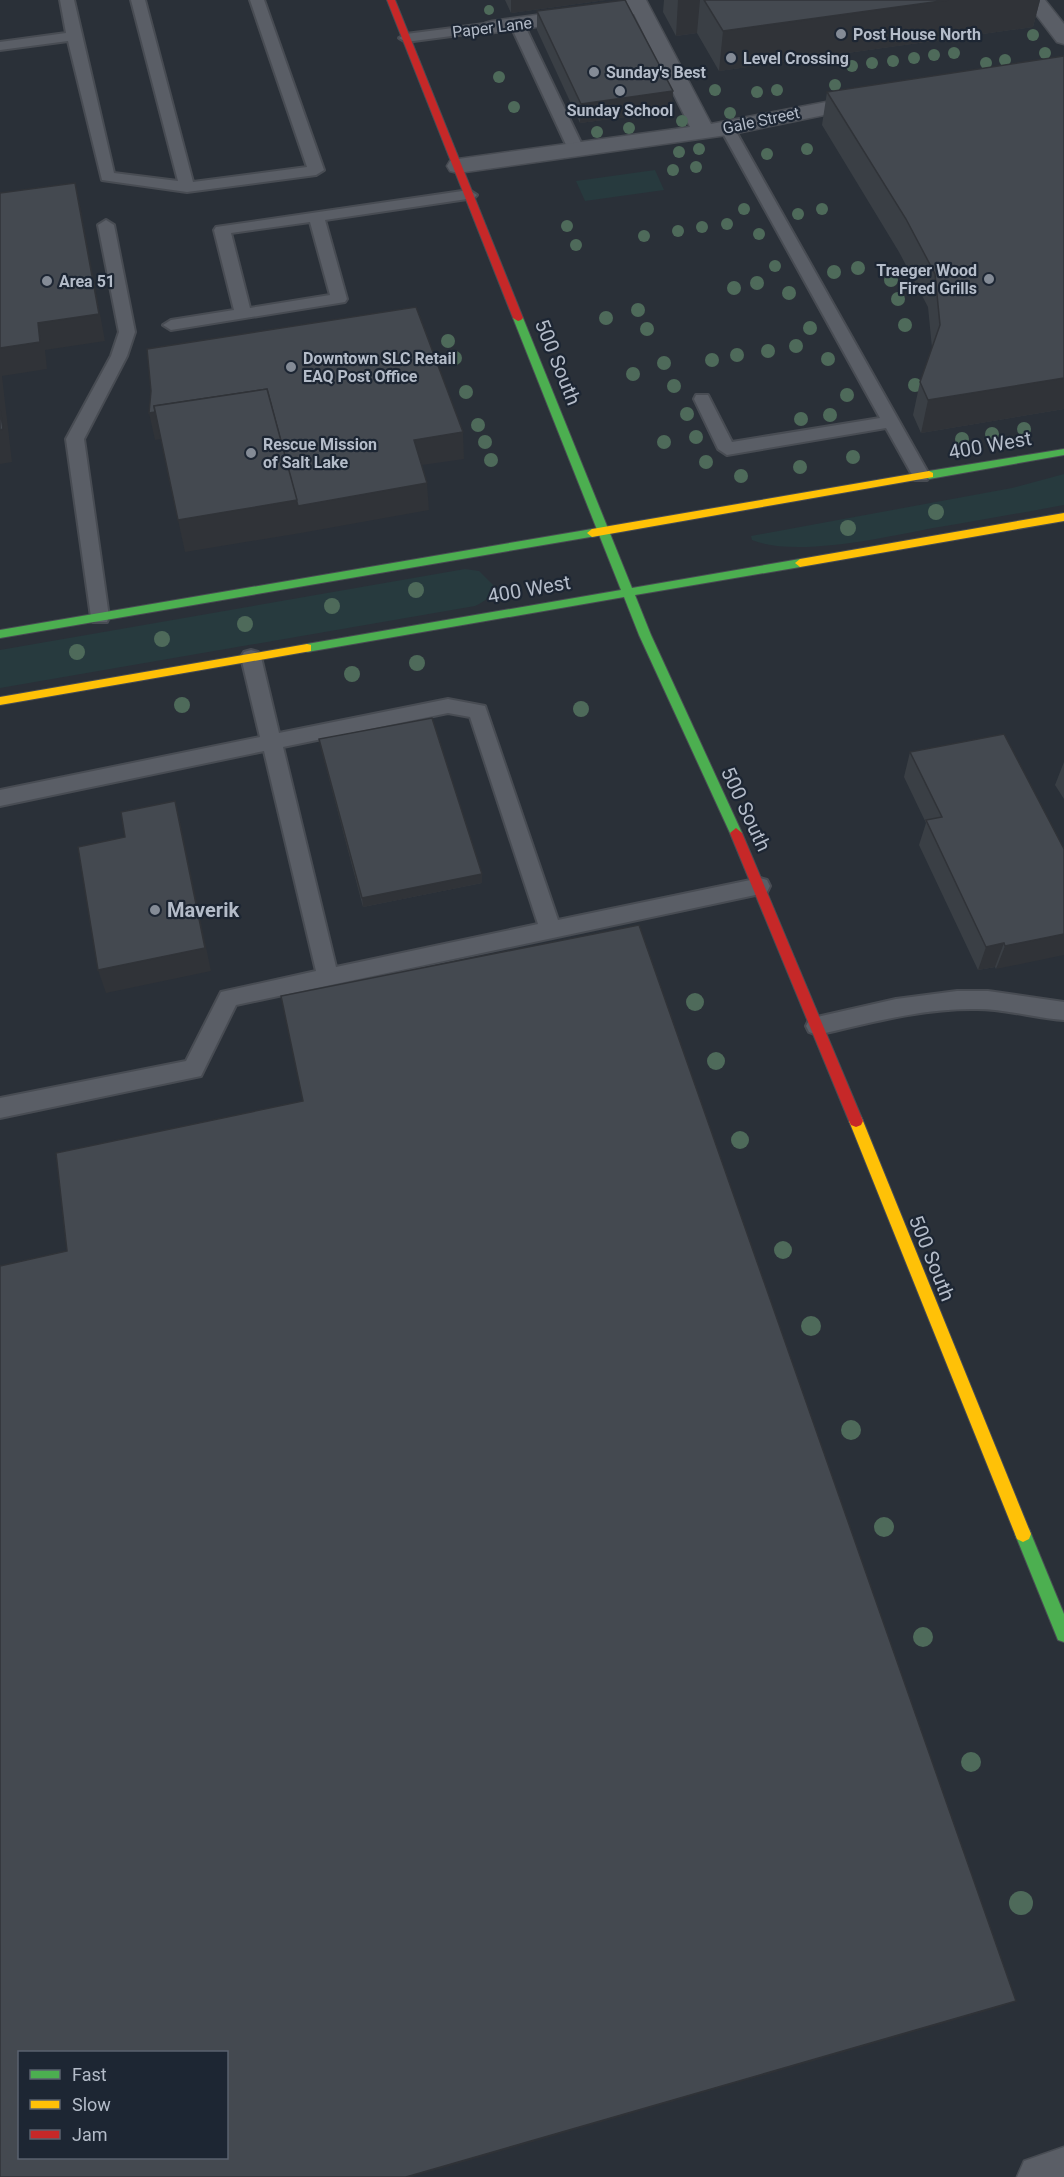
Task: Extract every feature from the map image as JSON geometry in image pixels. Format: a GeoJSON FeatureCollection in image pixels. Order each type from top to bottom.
{"type":"FeatureCollection","features":[{"type":"Feature","properties":{"kind":"main road","name":"500 South"},"geometry":{"type":"LineString","coordinates":[[391,0],[645,635],[760,886],[1064,1634]]}},
{"type":"Feature","properties":{"kind":"main road","name":"400 West"},"geometry":{"type":"LineString","coordinates":[[0,634],[1064,452]]}},
{"type":"Feature","properties":{"kind":"main road","name":"400 West"},"geometry":{"type":"LineString","coordinates":[[0,701],[1064,517]]}},
{"type":"Feature","properties":{"kind":"street"},"geometry":{"type":"LineString","coordinates":[[1035,0],[1062,32]]}},
{"type":"Feature","properties":{"kind":"street"},"geometry":{"type":"LineString","coordinates":[[640,7],[681,83],[703,131]]}},
{"type":"Feature","properties":{"kind":"street","name":"Paper Lane"},"geometry":{"type":"LineString","coordinates":[[492,27],[640,7]]}},
{"type":"Feature","properties":{"kind":"street","name":"Gale Street"},"geometry":{"type":"LineString","coordinates":[[458,166],[726,128],[835,105],[892,97]]}},
{"type":"Feature","properties":{"kind":"street"},"geometry":{"type":"LineString","coordinates":[[1040,2177],[1064,2170]]}},
{"type":"Feature","properties":{"kind":"lane"},"geometry":{"type":"LineString","coordinates":[[68,0],[74,36],[107,177],[187,187],[316,170],[257,0]]}},
{"type":"Feature","properties":{"kind":"lane"},"geometry":{"type":"LineString","coordinates":[[138,0],[187,187]]}},
{"type":"Feature","properties":{"kind":"lane"},"geometry":{"type":"LineString","coordinates":[[517,24],[576,149]]}},
{"type":"Feature","properties":{"kind":"lane","name":"Paper Lane"},"geometry":{"type":"LineString","coordinates":[[406,38],[492,27]]}},
{"type":"Feature","properties":{"kind":"lane"},"geometry":{"type":"LineString","coordinates":[[0,46],[74,36]]}},
{"type":"Feature","properties":{"kind":"lane"},"geometry":{"type":"LineString","coordinates":[[726,128],[921,476]]}},
{"type":"Feature","properties":{"kind":"lane"},"geometry":{"type":"LineString","coordinates":[[243,314],[222,230],[469,195]]}},
{"type":"Feature","properties":{"kind":"lane"},"geometry":{"type":"LineString","coordinates":[[171,325],[339,299],[316,217]]}},
{"type":"Feature","properties":{"kind":"lane"},"geometry":{"type":"LineString","coordinates":[[100,617],[75,438],[119,356],[127,332],[106,225]]}},
{"type":"Feature","properties":{"kind":"lane"},"geometry":{"type":"LineString","coordinates":[[702,399],[727,449],[890,422]]}},
{"type":"Feature","properties":{"kind":"lane"},"geometry":{"type":"LineString","coordinates":[[251,657],[270,744],[328,976]]}},
{"type":"Feature","properties":{"kind":"lane"},"geometry":{"type":"LineString","coordinates":[[0,798],[448,706],[478,711],[550,929]]}},
{"type":"Feature","properties":{"kind":"lane"},"geometry":{"type":"LineString","coordinates":[[0,1108],[193,1069],[229,998],[760,886]]}},
{"type":"Feature","properties":{"kind":"lane"},"geometry":{"type":"LineString","coordinates":[[817,1026],[954,1000],[979,999],[1043,1011],[1064,1011]]}},
{"type":"Feature","properties":{"kind":"green space"},"geometry":{"type":"Polygon","coordinates":[[[655,170],[664,190],[585,201],[576,181],[655,170]]]}},
{"type":"Feature","properties":{"kind":"green space"},"geometry":{"type":"Polygon","coordinates":[[[1064,474],[1064,505],[841,544],[792,547],[770,545],[752,540],[751,536],[1012,488],[1064,474]]]}},
{"type":"Feature","properties":{"kind":"green space"},"geometry":{"type":"Polygon","coordinates":[[[465,569],[479,571],[493,585],[490,596],[475,606],[0,688],[0,650],[465,569]]]}},
{"type":"Feature","properties":{"kind":"building"},"geometry":{"type":"Polygon","coordinates":[[[625,0],[673,91],[581,104],[537,11],[625,0]]]}},
{"type":"Feature","properties":{"kind":"building"},"geometry":{"type":"Polygon","coordinates":[[[704,0],[948,0],[723,31],[704,0]]]}},
{"type":"Feature","properties":{"kind":"building","name":"Traeger Wood Fired Grills"},"geometry":{"type":"Polygon","coordinates":[[[1064,56],[1064,378],[928,400],[920,382],[940,325],[935,274],[906,219],[827,92],[1064,56]]]}},
{"type":"Feature","properties":{"kind":"building","name":"Area 51"},"geometry":{"type":"Polygon","coordinates":[[[75,183],[99,314],[38,323],[40,342],[0,348],[0,193],[75,183]]]}},
{"type":"Feature","properties":{"kind":"building"},"geometry":{"type":"Polygon","coordinates":[[[416,307],[463,432],[414,440],[427,483],[298,506],[267,389],[154,406],[155,412],[149,413],[151,391],[147,349],[416,307]]]}},
{"type":"Feature","properties":{"kind":"building","name":"Rescue Mission of Salt Lake"},"geometry":{"type":"Polygon","coordinates":[[[267,389],[297,500],[178,520],[154,406],[267,389]]]}},
{"type":"Feature","properties":{"kind":"building"},"geometry":{"type":"Polygon","coordinates":[[[0,409],[3,429],[0,430],[0,409]]]}},
{"type":"Feature","properties":{"kind":"building"},"geometry":{"type":"Polygon","coordinates":[[[432,718],[482,874],[362,898],[319,739],[432,718]]]}},
{"type":"Feature","properties":{"kind":"building"},"geometry":{"type":"Polygon","coordinates":[[[1004,734],[1064,849],[1064,934],[1005,946],[1004,943],[986,947],[926,820],[942,817],[910,752],[1004,734]]]}},
{"type":"Feature","properties":{"kind":"building"},"geometry":{"type":"Polygon","coordinates":[[[175,801],[205,948],[98,970],[78,847],[125,837],[121,812],[175,801]]]}},
{"type":"Feature","properties":{"kind":"building"},"geometry":{"type":"Polygon","coordinates":[[[639,925],[1016,2001],[406,2177],[0,2177],[0,1266],[67,1251],[56,1153],[303,1101],[281,996],[639,925]]]}},
{"type":"Feature","properties":{"kind":"traffic: fast"},"geometry":{"type":"LineString","coordinates":[[518,318],[645,635],[736,833]]}},
{"type":"Feature","properties":{"kind":"traffic: fast"},"geometry":{"type":"LineString","coordinates":[[929,475],[1064,452]]}},
{"type":"Feature","properties":{"kind":"traffic: fast"},"geometry":{"type":"LineString","coordinates":[[0,634],[592,533]]}},
{"type":"Feature","properties":{"kind":"traffic: fast"},"geometry":{"type":"LineString","coordinates":[[307,648],[800,563]]}},
{"type":"Feature","properties":{"kind":"traffic: fast"},"geometry":{"type":"LineString","coordinates":[[1023,1534],[1064,1634]]}},
{"type":"Feature","properties":{"kind":"traffic: slow"},"geometry":{"type":"LineString","coordinates":[[592,533],[929,475]]}},
{"type":"Feature","properties":{"kind":"traffic: slow"},"geometry":{"type":"LineString","coordinates":[[800,563],[1064,517]]}},
{"type":"Feature","properties":{"kind":"traffic: slow"},"geometry":{"type":"LineString","coordinates":[[0,701],[307,648]]}},
{"type":"Feature","properties":{"kind":"traffic: slow"},"geometry":{"type":"LineString","coordinates":[[856,1121],[1023,1534]]}},
{"type":"Feature","properties":{"kind":"traffic: jam"},"geometry":{"type":"LineString","coordinates":[[391,0],[518,318]]}},
{"type":"Feature","properties":{"kind":"traffic: jam"},"geometry":{"type":"LineString","coordinates":[[736,833],[856,1121]]}},
{"type":"Feature","properties":{"kind":"place","name":"Post House North"},"geometry":{"type":"Point","coordinates":[841,34]}},
{"type":"Feature","properties":{"kind":"place","name":"Level Crossing"},"geometry":{"type":"Point","coordinates":[731,58]}},
{"type":"Feature","properties":{"kind":"place","name":"Sunday's Best"},"geometry":{"type":"Point","coordinates":[594,72]}},
{"type":"Feature","properties":{"kind":"place","name":"Sunday School"},"geometry":{"type":"Point","coordinates":[620,91]}},
{"type":"Feature","properties":{"kind":"place","name":"Traeger Wood Fired Grills"},"geometry":{"type":"Point","coordinates":[989,279]}},
{"type":"Feature","properties":{"kind":"place","name":"Area 51"},"geometry":{"type":"Point","coordinates":[47,281]}},
{"type":"Feature","properties":{"kind":"place","name":"Downtown SLC Retail EAQ Post Office"},"geometry":{"type":"Point","coordinates":[291,367]}},
{"type":"Feature","properties":{"kind":"place","name":"Rescue Mission of Salt Lake"},"geometry":{"type":"Point","coordinates":[251,453]}},
{"type":"Feature","properties":{"kind":"place","name":"Maverik"},"geometry":{"type":"Point","coordinates":[155,910]}}]}
